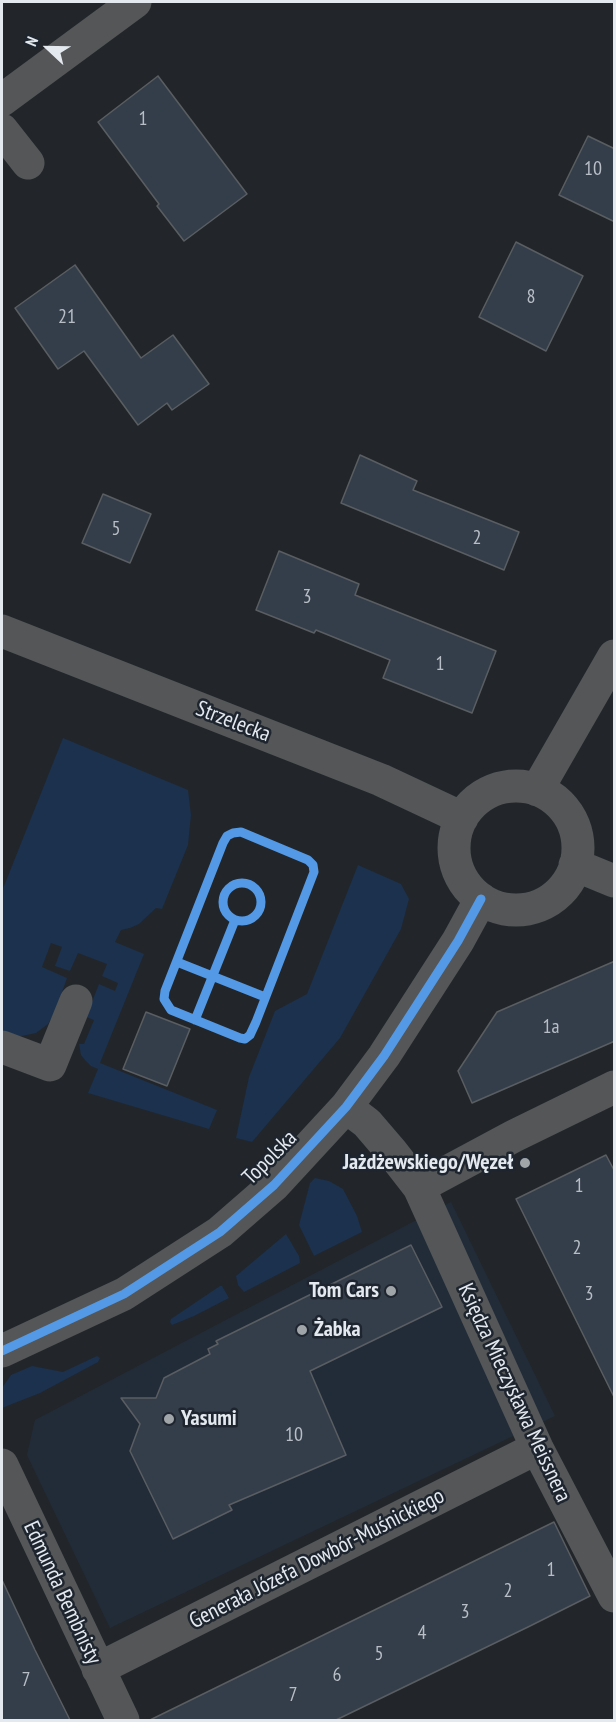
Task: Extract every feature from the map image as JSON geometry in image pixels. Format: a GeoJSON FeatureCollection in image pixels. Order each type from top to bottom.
{"type":"FeatureCollection","features":[{"type":"Feature","properties":{"kind":"street"},"geometry":{"type":"LineString","coordinates":[[2,100],[135,2]]}},
{"type":"Feature","properties":{"kind":"street"},"geometry":{"type":"LineString","coordinates":[[2,130],[28,163]]}},
{"type":"Feature","properties":{"kind":"street","name":"Strzelecka"},"geometry":{"type":"LineString","coordinates":[[2,632],[381,780],[462,818]]}},
{"type":"Feature","properties":{"kind":"street"},"geometry":{"type":"LineString","coordinates":[[537,790],[615,656]]}},
{"type":"Feature","properties":{"kind":"street"},"geometry":{"type":"LineString","coordinates":[[521,786],[537,790],[554,799],[567,812],[575,828],[578,847],[575,865],[567,883],[554,897],[537,906],[518,910],[498,908],[481,899],[468,887],[458,871],[454,853],[455,835],[462,818],[486,793],[503,787],[521,786]]}},
{"type":"Feature","properties":{"kind":"street"},"geometry":{"type":"LineString","coordinates":[[575,865],[615,881]]}},
{"type":"Feature","properties":{"kind":"street","name":"Topolska"},"geometry":{"type":"LineString","coordinates":[[2,1351],[124,1294],[220,1232],[274,1185],[346,1107],[384,1056],[458,941],[481,899]]}},
{"type":"Feature","properties":{"kind":"street"},"geometry":{"type":"LineString","coordinates":[[2,1047],[50,1065],[76,1002]]}},
{"type":"Feature","properties":{"kind":"street"},"geometry":{"type":"LineString","coordinates":[[419,1187],[514,1136],[615,1087]]}},
{"type":"Feature","properties":{"kind":"street","name":"Księdza Mieczysława Meissnera"},"geometry":{"type":"LineString","coordinates":[[346,1107],[367,1123],[419,1187],[537,1448],[615,1596]]}},
{"type":"Feature","properties":{"kind":"street","name":"Generała Józefa Dowbór-Muśnickiego"},"geometry":{"type":"LineString","coordinates":[[98,1669],[537,1448]]}},
{"type":"Feature","properties":{"kind":"street","name":"Edmunda Bembnisty"},"geometry":{"type":"LineString","coordinates":[[2,1465],[123,1720]]}},
{"type":"Feature","properties":{"kind":"shaded area"},"geometry":{"type":"Polygon","coordinates":[[[63,738],[188,790],[191,815],[188,845],[162,909],[156,908],[139,924],[121,930],[115,942],[144,954],[100,1063],[217,1110],[209,1129],[88,1093],[98,1069],[91,1066],[81,1055],[79,1044],[84,1044],[94,1020],[86,1017],[99,984],[115,991],[118,983],[102,976],[107,964],[78,953],[70,971],[55,966],[62,947],[51,943],[42,967],[67,978],[55,1012],[48,1024],[36,1033],[17,1037],[2,1032],[2,891],[63,738]]]}},
{"type":"Feature","properties":{"kind":"shaded area"},"geometry":{"type":"Polygon","coordinates":[[[358,865],[401,884],[409,899],[401,929],[340,1038],[252,1142],[236,1138],[249,1077],[275,1011],[307,994],[358,865]]]}},
{"type":"Feature","properties":{"kind":"shaded area"},"geometry":{"type":"Polygon","coordinates":[[[315,1178],[329,1181],[343,1189],[357,1216],[362,1232],[314,1256],[299,1225],[310,1183],[315,1178]]]}},
{"type":"Feature","properties":{"kind":"shaded area"},"geometry":{"type":"Polygon","coordinates":[[[451,1202],[555,1416],[110,1628],[27,1455],[35,1420],[451,1202]]]}},
{"type":"Feature","properties":{"kind":"shaded area"},"geometry":{"type":"Polygon","coordinates":[[[286,1234],[299,1256],[300,1263],[244,1292],[238,1285],[236,1276],[286,1234]]]}},
{"type":"Feature","properties":{"kind":"shaded area"},"geometry":{"type":"Polygon","coordinates":[[[220,1286],[229,1298],[172,1325],[171,1319],[220,1286]]]}},
{"type":"Feature","properties":{"kind":"shaded area"},"geometry":{"type":"Polygon","coordinates":[[[97,1356],[100,1358],[98,1362],[40,1393],[2,1408],[2,1388],[11,1375],[32,1366],[63,1372],[97,1356]]]}},
{"type":"Feature","properties":{"kind":"building"},"geometry":{"type":"Polygon","coordinates":[[[158,76],[247,194],[184,241],[98,122],[158,76]]]}},
{"type":"Feature","properties":{"kind":"building"},"geometry":{"type":"Polygon","coordinates":[[[588,136],[615,149],[615,222],[559,195],[588,136]]]}},
{"type":"Feature","properties":{"kind":"building"},"geometry":{"type":"Polygon","coordinates":[[[516,242],[583,276],[546,351],[479,317],[516,242]]]}},
{"type":"Feature","properties":{"kind":"building"},"geometry":{"type":"Polygon","coordinates":[[[75,265],[141,358],[173,335],[209,384],[172,410],[167,403],[138,425],[84,351],[58,369],[15,308],[75,265]]]}},
{"type":"Feature","properties":{"kind":"building"},"geometry":{"type":"Polygon","coordinates":[[[360,455],[417,481],[413,490],[519,532],[504,570],[341,503],[360,455]]]}},
{"type":"Feature","properties":{"kind":"building"},"geometry":{"type":"Polygon","coordinates":[[[103,494],[151,514],[130,563],[82,543],[103,494]]]}},
{"type":"Feature","properties":{"kind":"building"},"geometry":{"type":"Polygon","coordinates":[[[279,551],[359,584],[355,595],[496,651],[472,713],[383,678],[390,660],[316,630],[314,633],[256,610],[279,551]]]}},
{"type":"Feature","properties":{"kind":"building"},"geometry":{"type":"Polygon","coordinates":[[[615,961],[615,1041],[472,1103],[458,1071],[497,1012],[615,961]]]}},
{"type":"Feature","properties":{"kind":"building"},"geometry":{"type":"Polygon","coordinates":[[[146,1012],[190,1029],[167,1086],[123,1069],[146,1012]]]}},
{"type":"Feature","properties":{"kind":"building"},"geometry":{"type":"Polygon","coordinates":[[[606,1155],[615,1172],[615,1399],[516,1199],[606,1155]]]}},
{"type":"Feature","properties":{"kind":"building"},"geometry":{"type":"Polygon","coordinates":[[[411,1245],[442,1307],[310,1371],[346,1455],[229,1505],[232,1510],[173,1539],[130,1451],[140,1424],[121,1398],[156,1398],[164,1378],[210,1354],[208,1349],[218,1344],[216,1341],[411,1245]]]}},
{"type":"Feature","properties":{"kind":"building"},"geometry":{"type":"Polygon","coordinates":[[[554,1522],[590,1596],[528,1627],[336,1720],[150,1720],[554,1522]]]}},
{"type":"Feature","properties":{"kind":"building"},"geometry":{"type":"Polygon","coordinates":[[[2,1580],[35,1650],[70,1720],[2,1720],[2,1580]]]}},
{"type":"Feature","properties":{"kind":"cycle path"},"geometry":{"type":"LineString","coordinates":[[241,832],[308,860],[313,865],[314,872],[256,1022],[250,1035],[245,1039],[171,1010],[164,999],[165,991],[223,843],[227,836],[241,832]]}},
{"type":"Feature","properties":{"kind":"cycle path"},"geometry":{"type":"LineString","coordinates":[[242,883],[255,889],[261,902],[255,915],[242,921],[229,915],[223,902],[229,889],[242,883]]}},
{"type":"Feature","properties":{"kind":"cycle path"},"geometry":{"type":"LineString","coordinates":[[2,1351],[124,1294],[220,1232],[274,1185],[346,1107],[384,1056],[458,941],[481,899]]}},
{"type":"Feature","properties":{"kind":"cycle path"},"geometry":{"type":"LineString","coordinates":[[195,1020],[235,920]]}},
{"type":"Feature","properties":{"kind":"cycle path"},"geometry":{"type":"LineString","coordinates":[[177,962],[265,997]]}},
{"type":"Feature","properties":{"kind":"place","name":"Jażdżewskiego/Węzeł"},"geometry":{"type":"Point","coordinates":[525,1163]}},
{"type":"Feature","properties":{"kind":"place","name":"Tom Cars"},"geometry":{"type":"Point","coordinates":[391,1291]}},
{"type":"Feature","properties":{"kind":"place","name":"Żabka"},"geometry":{"type":"Point","coordinates":[302,1330]}},
{"type":"Feature","properties":{"kind":"place","name":"Yasumi"},"geometry":{"type":"Point","coordinates":[169,1419]}}]}
